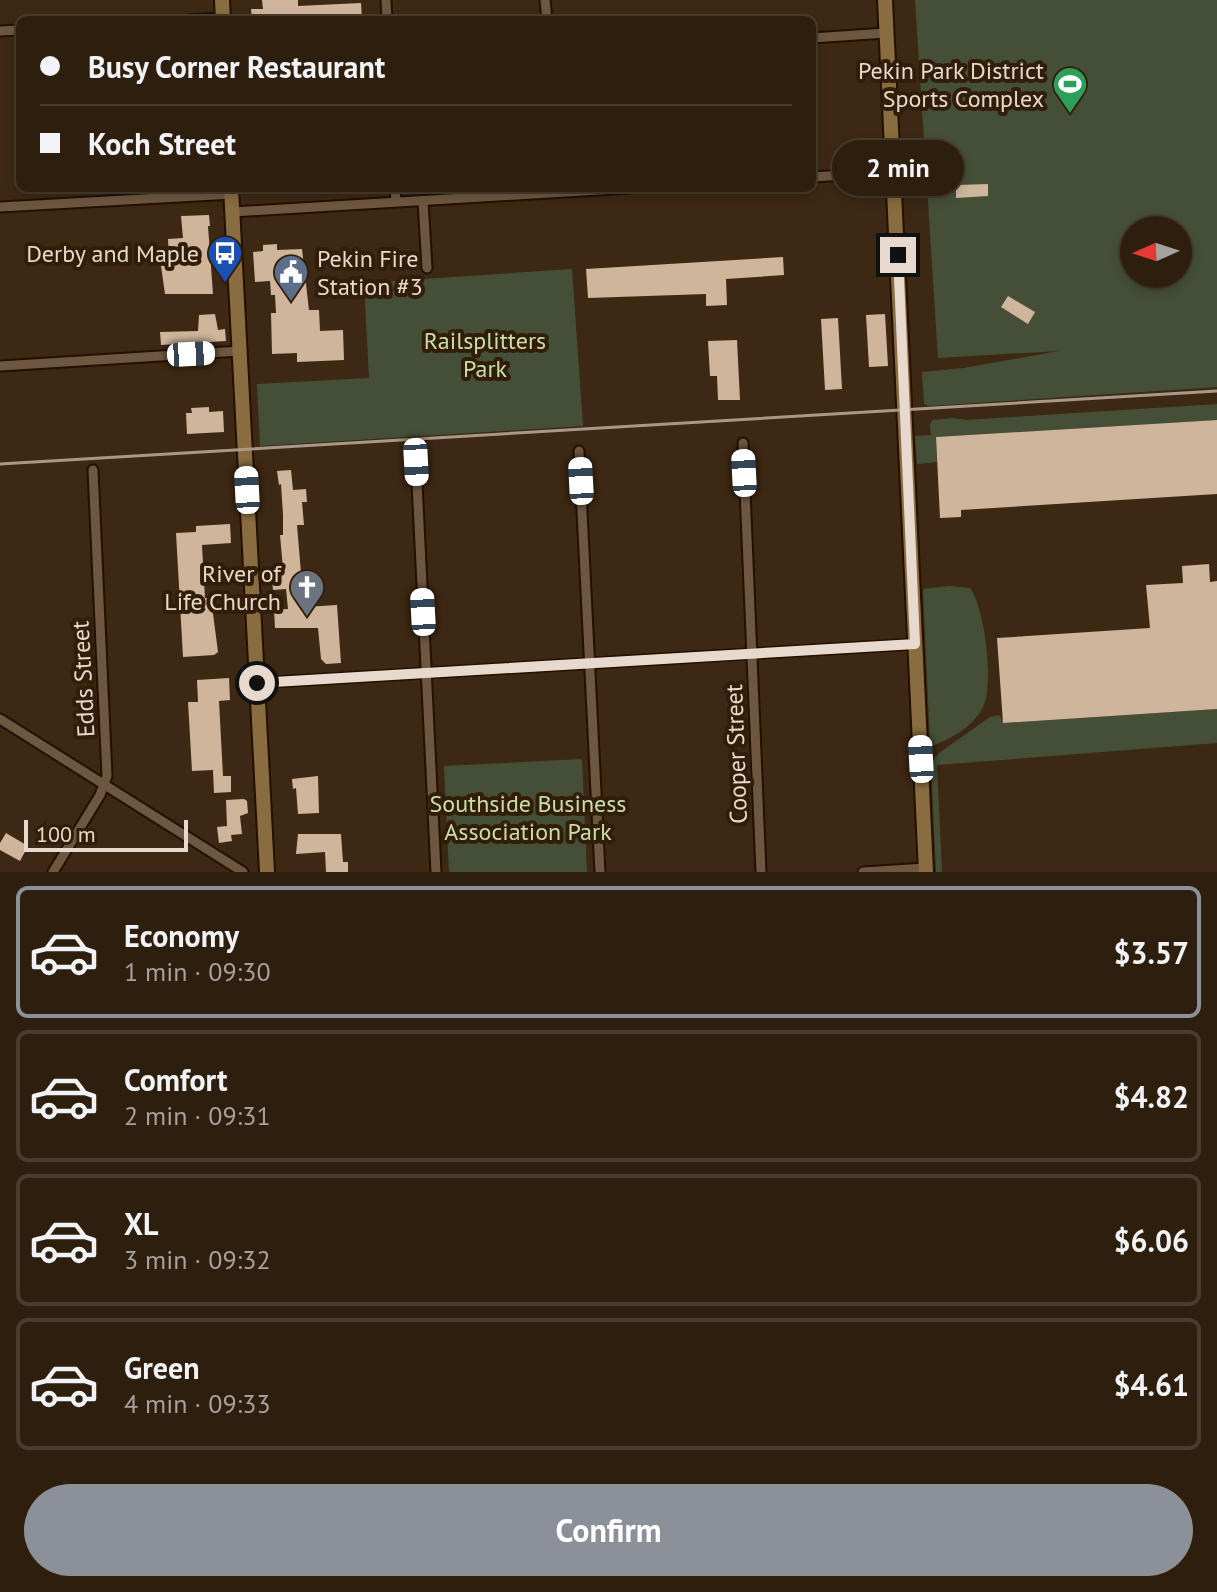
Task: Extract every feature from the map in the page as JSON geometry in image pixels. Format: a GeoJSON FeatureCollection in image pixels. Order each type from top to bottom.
{"type":"FeatureCollection","features":[{"type":"Feature","properties":{"kind":"street"},"geometry":{"type":"LineString","coordinates":[[863,872],[926,870],[885,0]]}},
{"type":"Feature","properties":{"kind":"street"},"geometry":{"type":"LineString","coordinates":[[816,38],[886,33]]}},
{"type":"Feature","properties":{"kind":"street"},"geometry":{"type":"LineString","coordinates":[[816,177],[894,172]]}},
{"type":"Feature","properties":{"kind":"street"},"geometry":{"type":"LineString","coordinates":[[0,207],[218,192]]}},
{"type":"Feature","properties":{"kind":"street"},"geometry":{"type":"LineString","coordinates":[[232,192],[267,872]]}},
{"type":"Feature","properties":{"kind":"street"},"geometry":{"type":"LineString","coordinates":[[395,192],[396,202]]}},
{"type":"Feature","properties":{"kind":"street"},"geometry":{"type":"LineString","coordinates":[[233,212],[533,192]]}},
{"type":"Feature","properties":{"kind":"street"},"geometry":{"type":"LineString","coordinates":[[423,201],[427,268]]}},
{"type":"Feature","properties":{"kind":"street"},"geometry":{"type":"LineString","coordinates":[[0,366],[240,351]]}},
{"type":"Feature","properties":{"kind":"street","name":"Cooper Street"},"geometry":{"type":"LineString","coordinates":[[743,443],[761,872]]}},
{"type":"Feature","properties":{"kind":"street"},"geometry":{"type":"LineString","coordinates":[[579,451],[600,872]]}},
{"type":"Feature","properties":{"kind":"street"},"geometry":{"type":"LineString","coordinates":[[416,462],[436,872]]}},
{"type":"Feature","properties":{"kind":"street","name":"Edds Street"},"geometry":{"type":"LineString","coordinates":[[53,872],[105,785],[107,748],[93,470]]}},
{"type":"Feature","properties":{"kind":"street"},"geometry":{"type":"LineString","coordinates":[[257,683],[915,644]]}},
{"type":"Feature","properties":{"kind":"street"},"geometry":{"type":"LineString","coordinates":[[0,719],[243,872]]}},
{"type":"Feature","properties":{"kind":"green space","name":"Pekin Park District Sports Complex"},"geometry":{"type":"Polygon","coordinates":[[[915,0],[1217,0],[1217,387],[924,404],[922,372],[964,368],[1059,351],[938,358],[915,0]]]}},
{"type":"Feature","properties":{"kind":"green space","name":"Railsplitters Park"},"geometry":{"type":"Polygon","coordinates":[[[572,269],[583,426],[260,446],[257,384],[369,378],[364,283],[572,269]]]}},
{"type":"Feature","properties":{"kind":"green space"},"geometry":{"type":"Polygon","coordinates":[[[1217,404],[1217,420],[936,437],[937,462],[917,464],[915,436],[931,435],[932,420],[1217,404]]]}},
{"type":"Feature","properties":{"kind":"green space"},"geometry":{"type":"Polygon","coordinates":[[[949,586],[970,588],[975,598],[984,630],[988,684],[982,709],[972,722],[954,736],[932,746],[923,589],[949,586]]]}},
{"type":"Feature","properties":{"kind":"green space"},"geometry":{"type":"Polygon","coordinates":[[[1217,709],[1217,743],[937,765],[942,872],[936,872],[931,762],[990,717],[999,715],[1004,723],[1217,709]]]}},
{"type":"Feature","properties":{"kind":"green space","name":"Southside Business Association Park"},"geometry":{"type":"Polygon","coordinates":[[[582,759],[587,872],[449,872],[444,766],[582,759]]]}},
{"type":"Feature","properties":{"kind":"building"},"geometry":{"type":"Polygon","coordinates":[[[262,0],[298,0],[298,6],[361,3],[362,16],[252,16],[251,9],[263,9],[262,0]]]}},
{"type":"Feature","properties":{"kind":"building"},"geometry":{"type":"Polygon","coordinates":[[[988,184],[988,196],[956,198],[956,185],[988,184]]]}},
{"type":"Feature","properties":{"kind":"building"},"geometry":{"type":"Polygon","coordinates":[[[209,215],[213,294],[165,294],[160,259],[169,258],[168,239],[183,238],[181,216],[209,215]]]}},
{"type":"Feature","properties":{"kind":"building"},"geometry":{"type":"Polygon","coordinates":[[[277,244],[277,250],[302,249],[309,310],[319,310],[320,331],[343,330],[344,360],[297,362],[297,353],[272,354],[271,313],[276,313],[275,295],[271,295],[270,281],[255,282],[253,252],[263,251],[263,245],[277,244]]]}},
{"type":"Feature","properties":{"kind":"building"},"geometry":{"type":"Polygon","coordinates":[[[783,257],[784,275],[726,279],[727,305],[706,306],[706,294],[588,298],[586,269],[783,257]]]}},
{"type":"Feature","properties":{"kind":"building"},"geometry":{"type":"Polygon","coordinates":[[[1008,296],[1035,312],[1028,324],[1001,307],[1008,296]]]}},
{"type":"Feature","properties":{"kind":"building"},"geometry":{"type":"Polygon","coordinates":[[[215,314],[218,330],[225,329],[226,341],[161,345],[160,332],[198,331],[199,315],[215,314]]]}},
{"type":"Feature","properties":{"kind":"building"},"geometry":{"type":"Polygon","coordinates":[[[885,314],[888,366],[869,367],[866,315],[885,314]]]}},
{"type":"Feature","properties":{"kind":"building"},"geometry":{"type":"Polygon","coordinates":[[[838,318],[842,389],[825,390],[821,319],[838,318]]]}},
{"type":"Feature","properties":{"kind":"building"},"geometry":{"type":"Polygon","coordinates":[[[737,340],[740,400],[718,400],[717,376],[710,376],[708,341],[737,340]]]}},
{"type":"Feature","properties":{"kind":"building"},"geometry":{"type":"Polygon","coordinates":[[[209,407],[209,412],[223,411],[224,432],[187,434],[186,413],[192,413],[191,408],[209,407]]]}},
{"type":"Feature","properties":{"kind":"building"},"geometry":{"type":"Polygon","coordinates":[[[1217,420],[1217,494],[961,510],[961,517],[940,518],[936,437],[1217,420]]]}},
{"type":"Feature","properties":{"kind":"building"},"geometry":{"type":"Polygon","coordinates":[[[291,470],[293,490],[306,489],[307,502],[302,502],[304,525],[297,525],[301,573],[304,572],[305,607],[337,605],[341,663],[326,664],[321,659],[318,628],[275,628],[274,610],[288,609],[286,589],[273,590],[271,570],[283,569],[280,535],[283,535],[283,515],[277,471],[291,470]]]}},
{"type":"Feature","properties":{"kind":"building"},"geometry":{"type":"Polygon","coordinates":[[[230,524],[231,543],[202,545],[205,598],[211,598],[218,652],[214,655],[183,657],[176,533],[196,532],[196,526],[230,524]]]}},
{"type":"Feature","properties":{"kind":"building"},"geometry":{"type":"Polygon","coordinates":[[[1209,564],[1210,582],[1217,581],[1217,709],[1003,723],[997,638],[1150,628],[1146,585],[1183,583],[1182,566],[1209,564]]]}},
{"type":"Feature","properties":{"kind":"building"},"geometry":{"type":"Polygon","coordinates":[[[229,678],[230,700],[219,701],[223,776],[231,776],[231,792],[214,793],[213,770],[192,771],[188,702],[198,702],[197,680],[229,678]]]}},
{"type":"Feature","properties":{"kind":"building"},"geometry":{"type":"Polygon","coordinates":[[[318,776],[319,813],[298,814],[296,788],[293,789],[292,779],[318,776]]]}},
{"type":"Feature","properties":{"kind":"building"},"geometry":{"type":"Polygon","coordinates":[[[244,799],[248,813],[240,816],[242,834],[231,835],[232,841],[219,843],[217,827],[227,826],[226,800],[244,799]]]}},
{"type":"Feature","properties":{"kind":"building"},"geometry":{"type":"Polygon","coordinates":[[[6,833],[28,846],[20,861],[0,850],[6,833]]]}},
{"type":"Feature","properties":{"kind":"building"},"geometry":{"type":"Polygon","coordinates":[[[298,834],[341,834],[343,862],[348,862],[348,872],[326,872],[325,852],[296,854],[298,834]]]}},
{"type":"Feature","properties":{"kind":"railway"},"geometry":{"type":"LineString","coordinates":[[0,464],[1217,391]]}},
{"type":"Feature","properties":{"kind":"place","name":"Pekin Park District Sports Complex"},"geometry":{"type":"Point","coordinates":[1070,115]}},
{"type":"Feature","properties":{"kind":"place","name":"Derby and Maple"},"geometry":{"type":"Point","coordinates":[225,284]}},
{"type":"Feature","properties":{"kind":"place","name":"Pekin Fire Station #3"},"geometry":{"type":"Point","coordinates":[291,303]}},
{"type":"Feature","properties":{"kind":"place","name":"River of Life Church"},"geometry":{"type":"Point","coordinates":[307,618]}},
{"type":"Feature","properties":{"kind":"route"},"geometry":{"type":"LineString","coordinates":[[257,683],[915,644],[898,255]]}}]}
